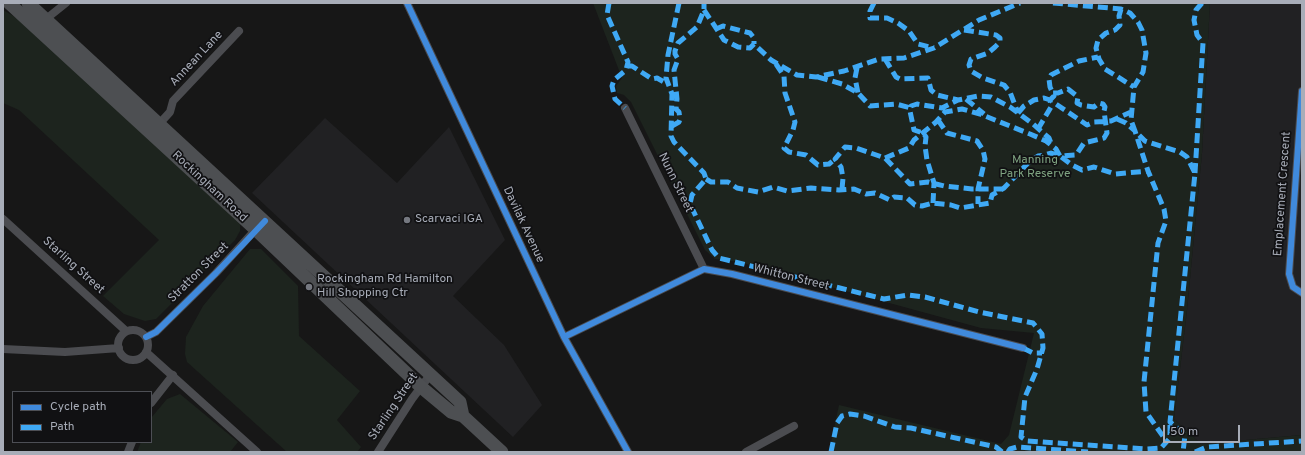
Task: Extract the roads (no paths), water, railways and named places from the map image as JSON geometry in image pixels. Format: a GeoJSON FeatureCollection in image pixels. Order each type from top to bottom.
{"type":"FeatureCollection","features":[{"type":"Feature","properties":{"kind":"main road","name":"Rockingham Road"},"geometry":{"type":"LineString","coordinates":[[9,3],[460,402],[463,416]]}},
{"type":"Feature","properties":{"kind":"main road","name":"Rockingham Road"},"geometry":{"type":"LineString","coordinates":[[28,3],[160,123],[260,226],[421,387],[451,412],[463,416],[502,452]]}},
{"type":"Feature","properties":{"kind":"street"},"geometry":{"type":"LineString","coordinates":[[46,19],[66,3]]}},
{"type":"Feature","properties":{"kind":"street","name":"Davilak Avenue"},"geometry":{"type":"LineString","coordinates":[[407,3],[564,337],[628,452]]}},
{"type":"Feature","properties":{"kind":"street","name":"Annean Lane"},"geometry":{"type":"LineString","coordinates":[[160,123],[170,112],[173,101],[239,31]]}},
{"type":"Feature","properties":{"kind":"street","name":"Emplacement Crescent"},"geometry":{"type":"LineString","coordinates":[[1302,91],[1288,274],[1294,287],[1302,294]]}},
{"type":"Feature","properties":{"kind":"street","name":"Nunn Street"},"geometry":{"type":"LineString","coordinates":[[625,108],[704,269]]}},
{"type":"Feature","properties":{"kind":"street","name":"Starling Street"},"geometry":{"type":"LineString","coordinates":[[3,219],[126,331]]}},
{"type":"Feature","properties":{"kind":"street","name":"Stratton Street"},"geometry":{"type":"LineString","coordinates":[[146,337],[156,332],[216,273],[260,226]]}},
{"type":"Feature","properties":{"kind":"street"},"geometry":{"type":"LineString","coordinates":[[564,337],[704,269]]}},
{"type":"Feature","properties":{"kind":"street","name":"Whitton Street"},"geometry":{"type":"LineString","coordinates":[[704,269],[732,274],[1024,348]]}},
{"type":"Feature","properties":{"kind":"street"},"geometry":{"type":"LineString","coordinates":[[126,331],[139,331],[146,337],[148,347],[146,352],[139,358],[129,359],[124,357],[119,348],[120,339],[126,331]]}},
{"type":"Feature","properties":{"kind":"street"},"geometry":{"type":"LineString","coordinates":[[3,350],[65,352],[119,348]]}},
{"type":"Feature","properties":{"kind":"street"},"geometry":{"type":"LineString","coordinates":[[146,352],[257,452]]}},
{"type":"Feature","properties":{"kind":"street"},"geometry":{"type":"LineString","coordinates":[[152,402],[172,375]]}},
{"type":"Feature","properties":{"kind":"street","name":"Starling Street"},"geometry":{"type":"LineString","coordinates":[[378,452],[430,375]]}},
{"type":"Feature","properties":{"kind":"street"},"geometry":{"type":"LineString","coordinates":[[746,452],[794,426]]}},
{"type":"Feature","properties":{"kind":"place","name":"Scarvaci IGA"},"geometry":{"type":"Point","coordinates":[407,220]}},
{"type":"Feature","properties":{"kind":"place","name":"Rockingham Rd Hamilton Hill Shopping Ctr"},"geometry":{"type":"Point","coordinates":[309,287]}},
{"type":"Feature","properties":{"kind":"park label","name":"Manning Park Reserve"},"geometry":{"type":"Point","coordinates":[1035,168]}}]}
